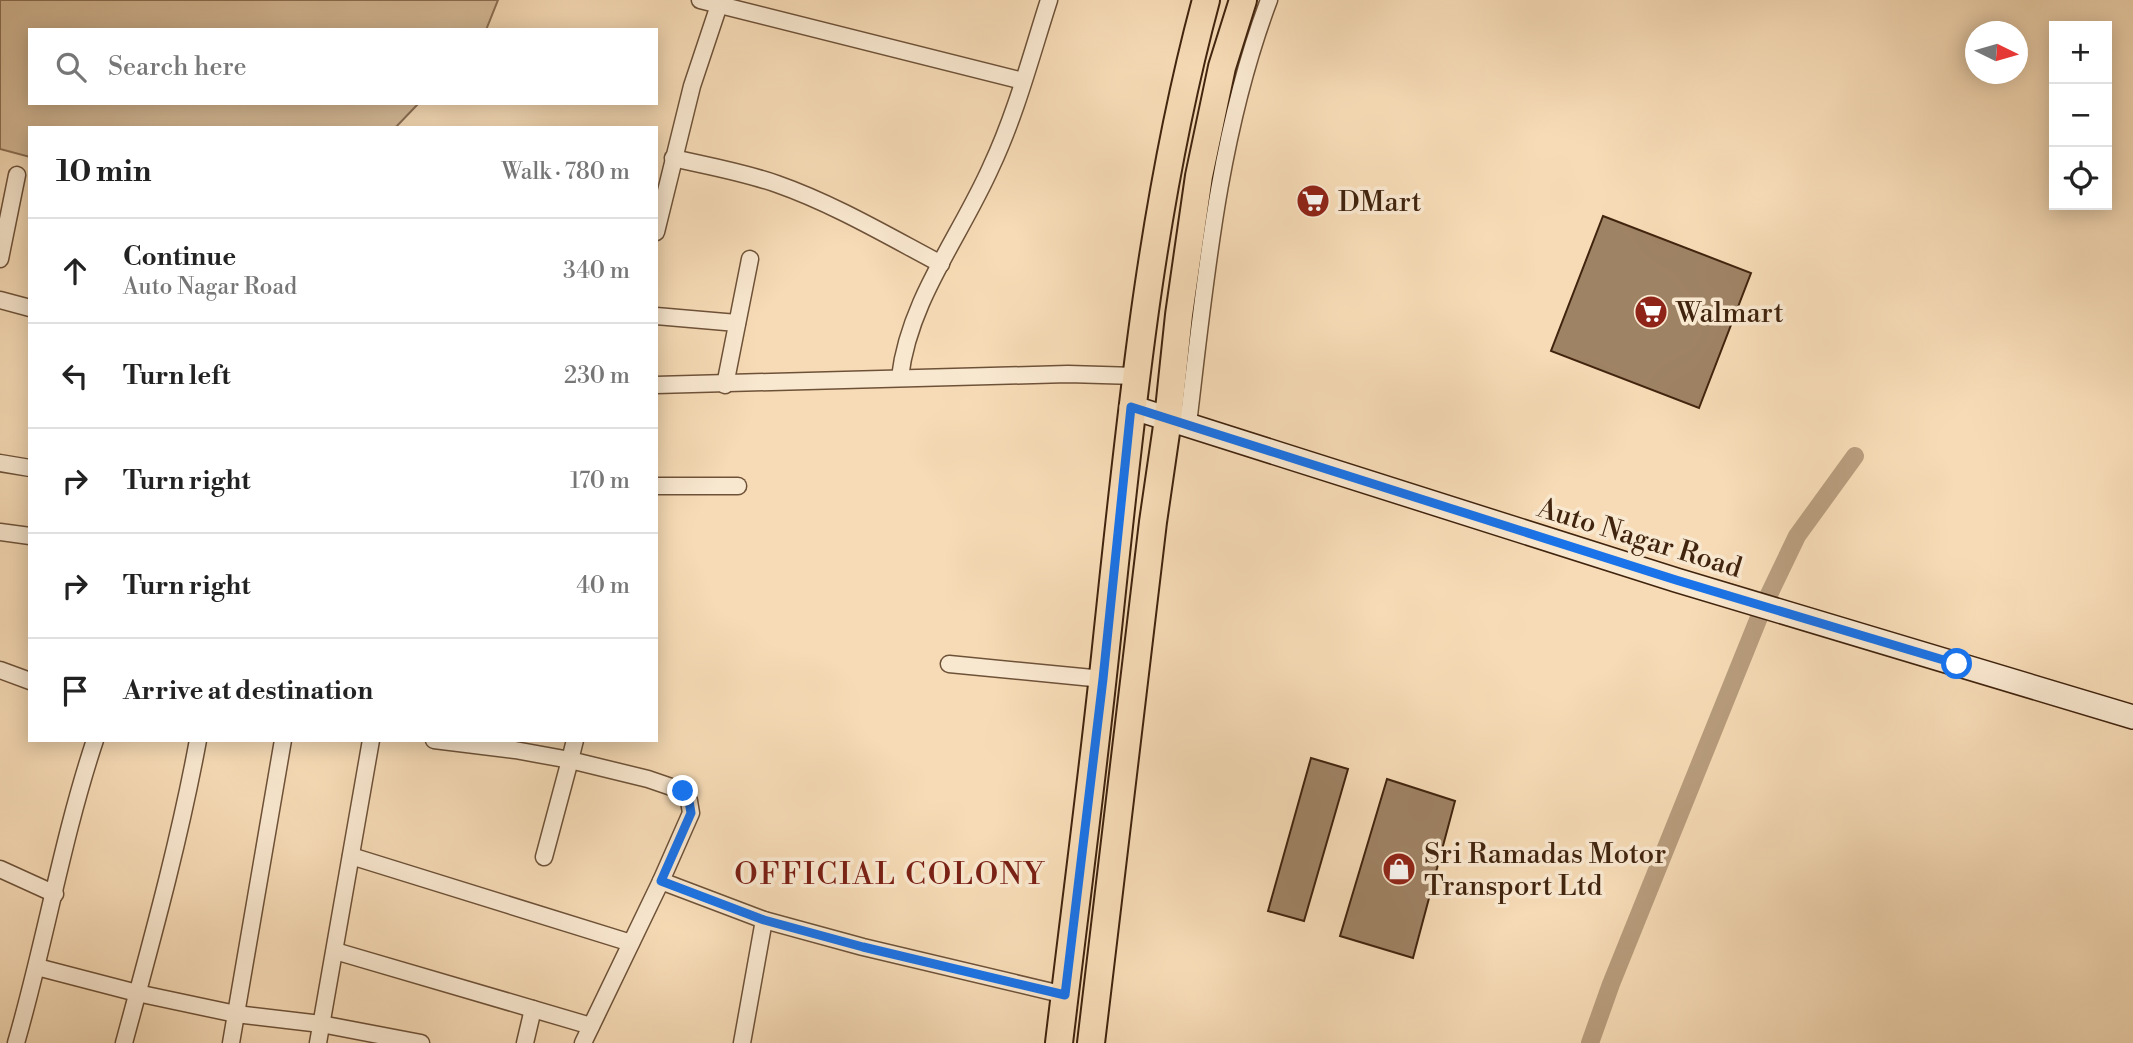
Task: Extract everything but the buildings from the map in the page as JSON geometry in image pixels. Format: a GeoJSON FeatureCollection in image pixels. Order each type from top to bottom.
{"type":"FeatureCollection","features":[{"type":"Feature","properties":{"kind":"main road"},"geometry":{"type":"LineString","coordinates":[[1059,1043],[1103,679],[1131,407],[1172,146],[1206,0]]}},
{"type":"Feature","properties":{"kind":"main road"},"geometry":{"type":"LineString","coordinates":[[1091,1043],[1153,522],[1178,422],[1180,315],[1199,176],[1222,67],[1243,0]]}},
{"type":"Feature","properties":{"kind":"street"},"geometry":{"type":"LineString","coordinates":[[900,377],[915,318],[992,167],[1049,0]]}},
{"type":"Feature","properties":{"kind":"street"},"geometry":{"type":"LineString","coordinates":[[1178,422],[1225,156],[1255,40],[1269,0]]}},
{"type":"Feature","properties":{"kind":"street"},"geometry":{"type":"LineString","coordinates":[[659,204],[692,86],[707,2],[1023,81]]}},
{"type":"Feature","properties":{"kind":"street"},"geometry":{"type":"LineString","coordinates":[[673,158],[738,172],[801,193],[941,264]]}},
{"type":"Feature","properties":{"kind":"street"},"geometry":{"type":"LineString","coordinates":[[0,260],[18,175]]}},
{"type":"Feature","properties":{"kind":"street"},"geometry":{"type":"LineString","coordinates":[[725,385],[750,259]]}},
{"type":"Feature","properties":{"kind":"street"},"geometry":{"type":"LineString","coordinates":[[0,300],[28,307]]}},
{"type":"Feature","properties":{"kind":"street"},"geometry":{"type":"LineString","coordinates":[[658,316],[737,323]]}},
{"type":"Feature","properties":{"kind":"street"},"geometry":{"type":"LineString","coordinates":[[658,385],[725,385],[900,377],[1068,374],[1136,376]]}},
{"type":"Feature","properties":{"kind":"street","name":"Auto Nagar Road"},"geometry":{"type":"LineString","coordinates":[[1131,407],[1676,580],[2133,717]]}},
{"type":"Feature","properties":{"kind":"street"},"geometry":{"type":"LineString","coordinates":[[0,463],[28,468]]}},
{"type":"Feature","properties":{"kind":"street"},"geometry":{"type":"LineString","coordinates":[[658,486],[738,486]]}},
{"type":"Feature","properties":{"kind":"street"},"geometry":{"type":"LineString","coordinates":[[0,532],[28,536]]}},
{"type":"Feature","properties":{"kind":"street"},"geometry":{"type":"LineString","coordinates":[[949,664],[1103,679]]}},
{"type":"Feature","properties":{"kind":"street"},"geometry":{"type":"LineString","coordinates":[[0,670],[28,680]]}},
{"type":"Feature","properties":{"kind":"street"},"geometry":{"type":"LineString","coordinates":[[16,1043],[69,830],[94,742]]}},
{"type":"Feature","properties":{"kind":"street"},"geometry":{"type":"LineString","coordinates":[[124,1043],[180,825],[198,742]]}},
{"type":"Feature","properties":{"kind":"street"},"geometry":{"type":"LineString","coordinates":[[231,1043],[283,742]]}},
{"type":"Feature","properties":{"kind":"street"},"geometry":{"type":"LineString","coordinates":[[318,1043],[371,742]]}},
{"type":"Feature","properties":{"kind":"street"},"geometry":{"type":"LineString","coordinates":[[467,742],[516,745],[648,779],[683,791],[689,801],[691,813],[583,1043]]}},
{"type":"Feature","properties":{"kind":"street"},"geometry":{"type":"LineString","coordinates":[[544,857],[574,742]]}},
{"type":"Feature","properties":{"kind":"street"},"geometry":{"type":"LineString","coordinates":[[351,856],[631,943]]}},
{"type":"Feature","properties":{"kind":"street"},"geometry":{"type":"LineString","coordinates":[[0,869],[55,894]]}},
{"type":"Feature","properties":{"kind":"street"},"geometry":{"type":"LineString","coordinates":[[661,881],[764,920],[863,947],[1065,995]]}},
{"type":"Feature","properties":{"kind":"street"},"geometry":{"type":"LineString","coordinates":[[741,1043],[764,920]]}},
{"type":"Feature","properties":{"kind":"street"},"geometry":{"type":"LineString","coordinates":[[335,951],[591,1026]]}},
{"type":"Feature","properties":{"kind":"street"},"geometry":{"type":"LineString","coordinates":[[37,967],[137,993],[236,1014],[321,1024],[421,1043]]}},
{"type":"Feature","properties":{"kind":"street"},"geometry":{"type":"LineString","coordinates":[[525,1043],[533,1009]]}},
{"type":"Feature","properties":{"kind":"shaded area"},"geometry":{"type":"Polygon","coordinates":[[[0,0],[498,0],[487,28],[28,28],[28,105],[417,105],[397,126],[28,126],[28,156],[0,149],[0,0]]]}},
{"type":"Feature","properties":{"kind":"waterway"},"geometry":{"type":"LineString","coordinates":[[1590,1043],[1611,984],[1764,605],[1797,536],[1855,456]]}},
{"type":"Feature","properties":{"kind":"place","name":"DMart"},"geometry":{"type":"Point","coordinates":[1313,201]}},
{"type":"Feature","properties":{"kind":"place","name":"Walmart"},"geometry":{"type":"Point","coordinates":[1651,312]}},
{"type":"Feature","properties":{"kind":"place","name":"Sri Ramadas Motor Transport Ltd"},"geometry":{"type":"Point","coordinates":[1399,869]}},
{"type":"Feature","properties":{"kind":"district","name":"OFFICIAL COLONY"},"geometry":{"type":"Point","coordinates":[890,874]}},
{"type":"Feature","properties":{"kind":"route"},"geometry":{"type":"LineString","coordinates":[[683,791],[689,801],[691,813],[661,881],[764,920],[863,947],[1065,995],[1103,679],[1131,407],[1676,580],[1957,664]]}}]}
